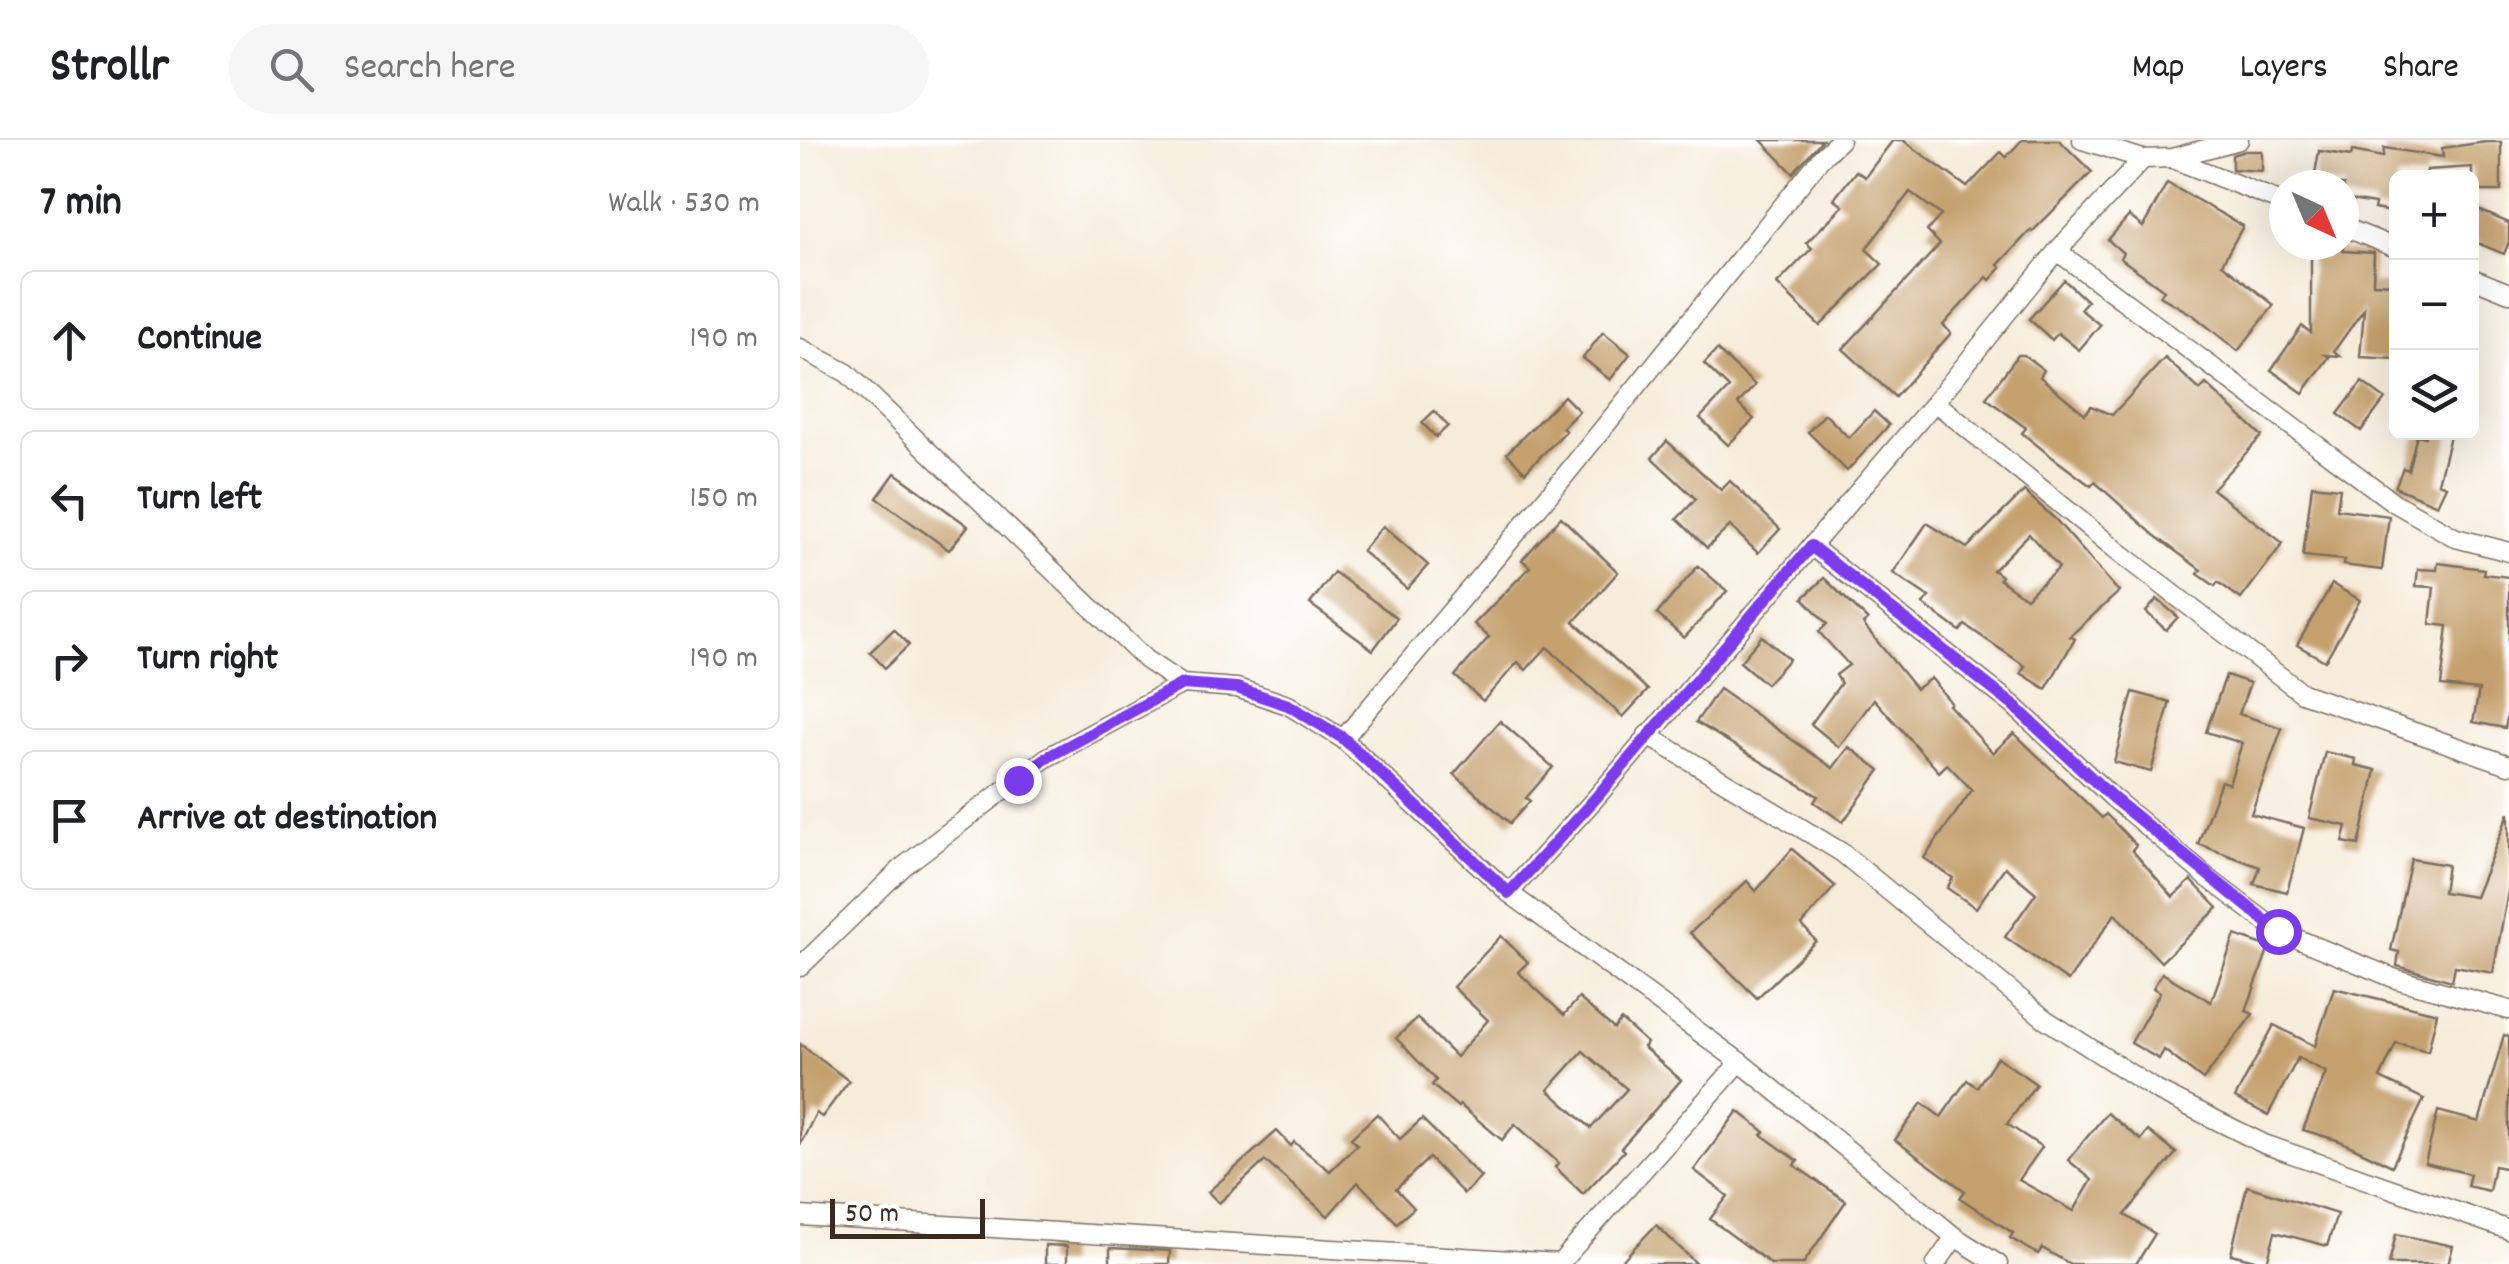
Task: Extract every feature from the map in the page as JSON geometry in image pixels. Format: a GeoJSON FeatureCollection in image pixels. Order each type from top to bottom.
{"type":"FeatureCollection","features":[{"type":"Feature","properties":{"kind":"street"},"geometry":{"type":"LineString","coordinates":[[1343,738],[1563,478],[1822,156],[1840,140]]}},
{"type":"Feature","properties":{"kind":"street"},"geometry":{"type":"LineString","coordinates":[[2082,140],[2142,159],[2172,158],[2239,140]]}},
{"type":"Feature","properties":{"kind":"street"},"geometry":{"type":"LineString","coordinates":[[2172,158],[2269,197]]}},
{"type":"Feature","properties":{"kind":"street"},"geometry":{"type":"LineString","coordinates":[[1509,893],[1594,800],[1935,402],[2057,251],[2142,159]]}},
{"type":"Feature","properties":{"kind":"street"},"geometry":{"type":"LineString","coordinates":[[2359,233],[2389,245]]}},
{"type":"Feature","properties":{"kind":"street"},"geometry":{"type":"LineString","coordinates":[[2057,251],[2393,502],[2456,538],[2509,552]]}},
{"type":"Feature","properties":{"kind":"street"},"geometry":{"type":"LineString","coordinates":[[2479,281],[2509,293]]}},
{"type":"Feature","properties":{"kind":"street"},"geometry":{"type":"LineString","coordinates":[[800,348],[848,373],[1146,660],[1182,684],[1237,688],[1288,705],[1343,738],[1509,893],[1740,1062],[1955,1237],[1998,1264]]}},
{"type":"Feature","properties":{"kind":"street"},"geometry":{"type":"LineString","coordinates":[[1935,402],[2114,548],[2302,692],[2509,766]]}},
{"type":"Feature","properties":{"kind":"street"},"geometry":{"type":"LineString","coordinates":[[1811,546],[2013,705],[2113,798],[2278,931],[2396,979],[2509,1010]]}},
{"type":"Feature","properties":{"kind":"street"},"geometry":{"type":"LineString","coordinates":[[800,966],[904,866],[1046,758],[1182,684]]}},
{"type":"Feature","properties":{"kind":"street"},"geometry":{"type":"LineString","coordinates":[[1647,736],[1841,852],[2045,1019],[2156,1090],[2264,1144],[2509,1230]]}},
{"type":"Feature","properties":{"kind":"street"},"geometry":{"type":"LineString","coordinates":[[800,1216],[1559,1264],[1740,1062]]}},
{"type":"Feature","properties":{"kind":"street"},"geometry":{"type":"LineString","coordinates":[[1936,1264],[1955,1237]]}},
{"type":"Feature","properties":{"kind":"building"},"geometry":{"type":"Polygon","coordinates":[[[1761,140],[1822,140],[1793,173],[1761,140]]]}},
{"type":"Feature","properties":{"kind":"building"},"geometry":{"type":"Polygon","coordinates":[[[1893,140],[1903,140],[1967,187],[2001,152],[2006,157],[2022,140],[2059,140],[2092,172],[2031,230],[1998,265],[2001,268],[1990,280],[1987,277],[1943,325],[1951,333],[1895,397],[1843,349],[1940,244],[1927,231],[1941,215],[1910,192],[1866,249],[1882,264],[1820,326],[1777,284],[1812,248],[1806,243],[1843,206],[1834,199],[1856,171],[1865,177],[1893,140]]]}},
{"type":"Feature","properties":{"kind":"building"},"geometry":{"type":"Polygon","coordinates":[[[2501,142],[2501,191],[2479,191],[2479,170],[2472,167],[2389,170],[2389,212],[2359,201],[2359,170],[2316,170],[2319,151],[2351,156],[2352,151],[2383,157],[2384,148],[2443,157],[2442,148],[2501,142]]]}},
{"type":"Feature","properties":{"kind":"building"},"geometry":{"type":"Polygon","coordinates":[[[2262,151],[2262,171],[2232,169],[2232,155],[2262,151]]]}},
{"type":"Feature","properties":{"kind":"building"},"geometry":{"type":"Polygon","coordinates":[[[2167,183],[2243,226],[2222,264],[2274,305],[2238,351],[2193,315],[2160,296],[2164,290],[2120,258],[2123,253],[2108,240],[2129,216],[2143,227],[2167,183]]]}},
{"type":"Feature","properties":{"kind":"building"},"geometry":{"type":"Polygon","coordinates":[[[2479,210],[2509,223],[2509,242],[2504,254],[2479,244],[2479,210]]]}},
{"type":"Feature","properties":{"kind":"building"},"geometry":{"type":"Polygon","coordinates":[[[2359,252],[2374,253],[2373,283],[2389,284],[2389,359],[2360,357],[2364,309],[2334,351],[2340,356],[2326,355],[2329,357],[2303,393],[2271,370],[2302,326],[2311,333],[2311,260],[2359,260],[2359,252]]]}},
{"type":"Feature","properties":{"kind":"building"},"geometry":{"type":"Polygon","coordinates":[[[2064,280],[2087,301],[2080,309],[2100,325],[2079,350],[2058,333],[2052,340],[2029,319],[2064,280]]]}},
{"type":"Feature","properties":{"kind":"building"},"geometry":{"type":"Polygon","coordinates":[[[1603,332],[1630,354],[1610,380],[1583,358],[1603,332]]]}},
{"type":"Feature","properties":{"kind":"building"},"geometry":{"type":"Polygon","coordinates":[[[1717,350],[1755,385],[1738,404],[1754,419],[1728,445],[1700,418],[1729,388],[1704,364],[1717,350]]]}},
{"type":"Feature","properties":{"kind":"building"},"geometry":{"type":"Polygon","coordinates":[[[2018,355],[2044,370],[2040,377],[2085,414],[2091,406],[2112,415],[2165,358],[2200,390],[2206,384],[2262,436],[2212,489],[2283,543],[2241,599],[2218,582],[2215,586],[2198,574],[2201,570],[2154,535],[2095,482],[2091,486],[2048,454],[2022,433],[2026,428],[1986,398],[2018,355]]]}},
{"type":"Feature","properties":{"kind":"building"},"geometry":{"type":"Polygon","coordinates":[[[2362,382],[2385,399],[2361,431],[2338,414],[2362,382]]]}},
{"type":"Feature","properties":{"kind":"building"},"geometry":{"type":"Polygon","coordinates":[[[1564,396],[1579,411],[1562,428],[1566,431],[1525,472],[1507,453],[1564,396]]]}},
{"type":"Feature","properties":{"kind":"building"},"geometry":{"type":"Polygon","coordinates":[[[1434,411],[1448,426],[1436,437],[1422,423],[1434,411]]]}},
{"type":"Feature","properties":{"kind":"building"},"geometry":{"type":"Polygon","coordinates":[[[1874,411],[1889,425],[1847,471],[1808,432],[1825,414],[1849,438],[1874,411]]]}},
{"type":"Feature","properties":{"kind":"building"},"geometry":{"type":"Polygon","coordinates":[[[2416,440],[2449,440],[2438,483],[2446,486],[2437,505],[2395,487],[2403,468],[2408,470],[2416,440]]]}},
{"type":"Feature","properties":{"kind":"building"},"geometry":{"type":"Polygon","coordinates":[[[1667,441],[1721,490],[1730,481],[1780,529],[1758,553],[1730,526],[1707,548],[1677,519],[1696,499],[1652,458],[1667,441]]]}},
{"type":"Feature","properties":{"kind":"building"},"geometry":{"type":"Polygon","coordinates":[[[895,473],[968,526],[949,550],[877,498],[895,473]]]}},
{"type":"Feature","properties":{"kind":"building"},"geometry":{"type":"Polygon","coordinates":[[[2312,485],[2340,488],[2337,509],[2389,516],[2382,570],[2343,565],[2345,560],[2303,556],[2312,485]]]}},
{"type":"Feature","properties":{"kind":"building"},"geometry":{"type":"Polygon","coordinates":[[[2024,491],[2055,519],[2119,592],[2070,636],[2075,639],[2046,689],[2021,673],[2025,666],[1965,625],[1960,631],[1923,604],[1929,597],[1893,573],[1927,523],[1967,548],[2024,491]],[[2029,534],[1993,570],[2026,598],[2059,568],[2029,534]]]}},
{"type":"Feature","properties":{"kind":"building"},"geometry":{"type":"Polygon","coordinates":[[[1561,517],[1618,572],[1574,622],[1648,690],[1623,717],[1547,647],[1526,670],[1518,662],[1483,701],[1455,676],[1489,637],[1474,624],[1530,567],[1522,560],[1561,517]]]}},
{"type":"Feature","properties":{"kind":"building"},"geometry":{"type":"Polygon","coordinates":[[[1383,526],[1428,565],[1407,589],[1362,551],[1383,526]]]}},
{"type":"Feature","properties":{"kind":"building"},"geometry":{"type":"Polygon","coordinates":[[[2438,563],[2484,569],[2483,574],[2509,577],[2509,708],[2505,728],[2473,722],[2479,690],[2441,686],[2448,626],[2430,624],[2434,587],[2416,586],[2418,569],[2437,570],[2438,563]]]}},
{"type":"Feature","properties":{"kind":"building"},"geometry":{"type":"Polygon","coordinates":[[[1698,566],[1727,591],[1684,638],[1657,614],[1698,566]]]}},
{"type":"Feature","properties":{"kind":"building"},"geometry":{"type":"Polygon","coordinates":[[[1334,572],[1397,618],[1373,650],[1310,604],[1334,572]]]}},
{"type":"Feature","properties":{"kind":"building"},"geometry":{"type":"Polygon","coordinates":[[[1824,578],[1868,620],[1863,624],[1916,689],[1931,678],[1949,705],[1993,753],[2014,733],[2102,818],[2106,814],[2136,845],[2132,850],[2173,897],[2191,880],[2218,908],[2161,962],[2115,914],[2068,981],[2005,937],[2036,893],[2005,867],[1976,908],[1947,888],[1953,878],[1924,858],[1972,790],[1947,764],[1939,772],[1874,699],[1839,747],[1811,724],[1841,683],[1836,675],[1849,665],[1819,632],[1827,624],[1803,598],[1824,578]]]}},
{"type":"Feature","properties":{"kind":"building"},"geometry":{"type":"Polygon","coordinates":[[[2332,584],[2360,600],[2325,661],[2297,645],[2332,584]]]}},
{"type":"Feature","properties":{"kind":"building"},"geometry":{"type":"Polygon","coordinates":[[[2157,599],[2178,617],[2166,630],[2146,612],[2157,599]]]}},
{"type":"Feature","properties":{"kind":"building"},"geometry":{"type":"Polygon","coordinates":[[[894,629],[909,645],[885,668],[870,652],[894,629]]]}},
{"type":"Feature","properties":{"kind":"building"},"geometry":{"type":"Polygon","coordinates":[[[1762,636],[1789,659],[1766,684],[1740,662],[1762,636]]]}},
{"type":"Feature","properties":{"kind":"building"},"geometry":{"type":"Polygon","coordinates":[[[2226,675],[2250,683],[2239,714],[2282,728],[2251,814],[2304,828],[2287,892],[2254,884],[2260,867],[2198,844],[2221,781],[2229,784],[2242,743],[2206,732],[2226,675]]]}},
{"type":"Feature","properties":{"kind":"building"},"geometry":{"type":"Polygon","coordinates":[[[1719,689],[1833,768],[1849,747],[1880,770],[1843,822],[1814,802],[1818,796],[1696,722],[1719,689]]]}},
{"type":"Feature","properties":{"kind":"building"},"geometry":{"type":"Polygon","coordinates":[[[2133,692],[2170,702],[2151,772],[2114,762],[2133,692]]]}},
{"type":"Feature","properties":{"kind":"building"},"geometry":{"type":"Polygon","coordinates":[[[1500,721],[1553,767],[1510,823],[1454,774],[1500,721]]]}},
{"type":"Feature","properties":{"kind":"building"},"geometry":{"type":"Polygon","coordinates":[[[2325,752],[2356,759],[2355,765],[2376,770],[2359,845],[2343,842],[2347,826],[2309,818],[2325,752]]]}},
{"type":"Feature","properties":{"kind":"building"},"geometry":{"type":"Polygon","coordinates":[[[2509,813],[2509,887],[2493,973],[2455,966],[2452,981],[2397,966],[2399,952],[2391,950],[2411,859],[2447,865],[2443,892],[2475,897],[2509,813]]]}},
{"type":"Feature","properties":{"kind":"building"},"geometry":{"type":"Polygon","coordinates":[[[1792,849],[1835,886],[1802,925],[1816,941],[1757,998],[1690,933],[1747,881],[1756,891],[1792,849]]]}},
{"type":"Feature","properties":{"kind":"building"},"geometry":{"type":"Polygon","coordinates":[[[2235,935],[2269,947],[2246,1011],[2253,1014],[2203,1080],[2164,1050],[2159,1059],[2131,1043],[2160,992],[2153,988],[2162,973],[2211,1002],[2235,935]]]}},
{"type":"Feature","properties":{"kind":"building"},"geometry":{"type":"Polygon","coordinates":[[[1501,936],[1528,962],[1518,972],[1564,1015],[1579,998],[1614,1029],[1621,1020],[1647,1043],[1643,1047],[1681,1080],[1621,1148],[1624,1151],[1583,1194],[1555,1167],[1559,1163],[1515,1124],[1502,1140],[1458,1107],[1432,1085],[1436,1080],[1396,1038],[1417,1018],[1456,1057],[1488,1020],[1453,987],[1501,936]],[[1583,1051],[1548,1090],[1591,1128],[1627,1089],[1583,1051]]]}},
{"type":"Feature","properties":{"kind":"building"},"geometry":{"type":"Polygon","coordinates":[[[2334,988],[2437,1013],[2428,1051],[2396,1043],[2380,1078],[2424,1099],[2392,1166],[2340,1141],[2303,1130],[2326,1072],[2298,1058],[2268,1115],[2235,1098],[2274,1025],[2315,1046],[2334,988]]]}},
{"type":"Feature","properties":{"kind":"building"},"geometry":{"type":"Polygon","coordinates":[[[2504,1035],[2509,1036],[2509,1169],[2494,1166],[2489,1191],[2467,1186],[2470,1174],[2425,1163],[2438,1111],[2479,1122],[2504,1035]]]}},
{"type":"Feature","properties":{"kind":"building"},"geometry":{"type":"Polygon","coordinates":[[[800,1044],[849,1081],[822,1117],[816,1113],[800,1145],[800,1044]]]}},
{"type":"Feature","properties":{"kind":"building"},"geometry":{"type":"Polygon","coordinates":[[[1997,1057],[2036,1084],[2007,1124],[2042,1147],[2019,1180],[2074,1211],[2092,1180],[2068,1160],[2107,1113],[2141,1140],[2148,1131],[2176,1153],[2125,1215],[2155,1234],[2136,1264],[2070,1264],[2042,1248],[2038,1254],[2010,1238],[2013,1233],[1960,1198],[1965,1191],[1895,1140],[1922,1103],[1941,1117],[1967,1080],[1977,1087],[1997,1057]]]}},
{"type":"Feature","properties":{"kind":"building"},"geometry":{"type":"Polygon","coordinates":[[[1738,1111],[1765,1132],[1762,1135],[1798,1161],[1794,1165],[1846,1201],[1803,1264],[1771,1264],[1710,1219],[1728,1196],[1694,1170],[1738,1111]]]}},
{"type":"Feature","properties":{"kind":"building"},"geometry":{"type":"Polygon","coordinates":[[[1377,1114],[1400,1139],[1422,1119],[1481,1177],[1464,1194],[1429,1158],[1396,1189],[1414,1208],[1397,1223],[1358,1182],[1328,1216],[1265,1161],[1219,1203],[1208,1192],[1277,1131],[1291,1146],[1294,1142],[1330,1171],[1357,1145],[1351,1138],[1377,1114]]]}},
{"type":"Feature","properties":{"kind":"building"},"geometry":{"type":"Polygon","coordinates":[[[2247,1186],[2337,1214],[2327,1246],[2275,1232],[2267,1263],[2231,1254],[2247,1186]]]}},
{"type":"Feature","properties":{"kind":"building"},"geometry":{"type":"Polygon","coordinates":[[[1656,1225],[1697,1264],[1619,1264],[1656,1225]]]}},
{"type":"Feature","properties":{"kind":"building"},"geometry":{"type":"Polygon","coordinates":[[[2396,1234],[2453,1246],[2448,1264],[2389,1264],[2396,1234]]]}},
{"type":"Feature","properties":{"kind":"building"},"geometry":{"type":"Polygon","coordinates":[[[1045,1245],[1067,1246],[1067,1264],[1045,1264],[1045,1245]]]}},
{"type":"Feature","properties":{"kind":"building"},"geometry":{"type":"Polygon","coordinates":[[[1110,1248],[1170,1251],[1169,1264],[1110,1264],[1110,1248]]]}},
{"type":"Feature","properties":{"kind":"route"},"geometry":{"type":"LineString","coordinates":[[1018,780],[1046,758],[1182,684],[1237,688],[1288,705],[1343,738],[1509,893],[1594,800],[1811,546],[2013,705],[2113,798],[2278,931]]}}]}
